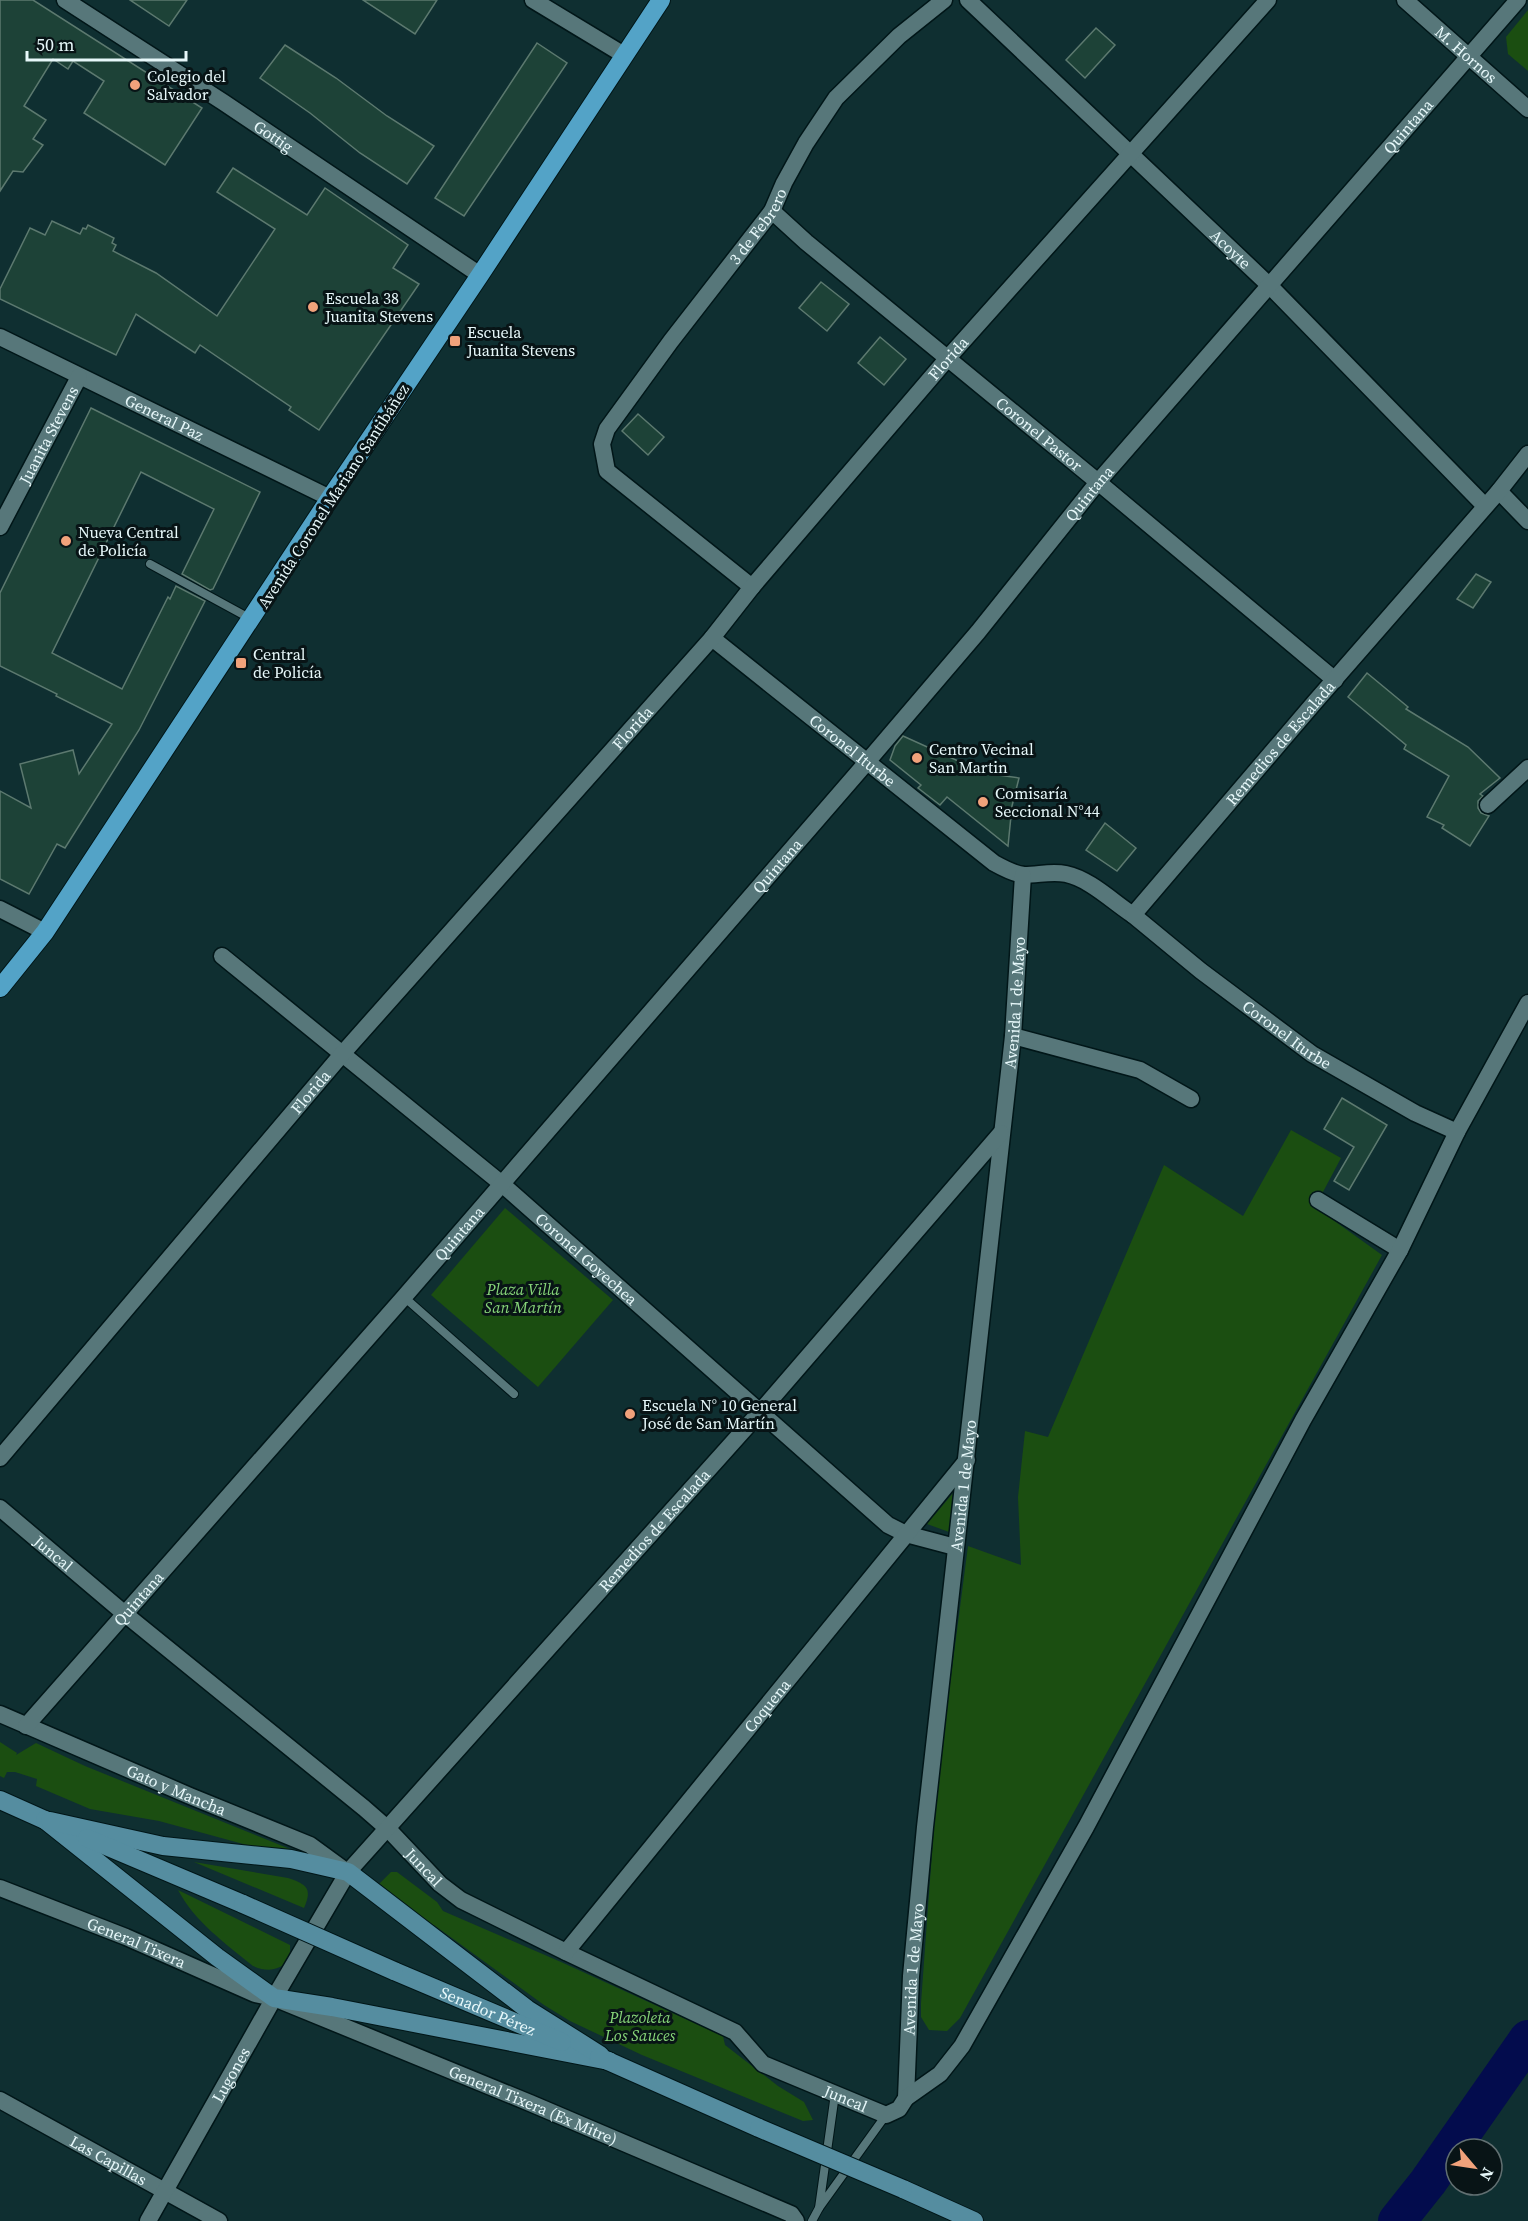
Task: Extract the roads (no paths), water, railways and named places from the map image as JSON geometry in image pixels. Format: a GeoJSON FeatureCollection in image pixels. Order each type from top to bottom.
{"type":"FeatureCollection","features":[{"type":"Feature","properties":{"kind":"main road","name":"Avenida Coronel Mariano Santibáñez"},"geometry":{"type":"LineString","coordinates":[[0,988],[45,932],[661,0]]}},
{"type":"Feature","properties":{"kind":"main road","name":"Senador Pérez"},"geometry":{"type":"LineString","coordinates":[[0,1800],[394,1971],[609,2061],[974,2221]]}},
{"type":"Feature","properties":{"kind":"main road"},"geometry":{"type":"LineString","coordinates":[[45,1820],[163,1846],[291,1859],[348,1872],[527,2009],[609,2061]]}},
{"type":"Feature","properties":{"kind":"main road"},"geometry":{"type":"LineString","coordinates":[[45,1820],[216,1957],[274,1998],[332,2007],[609,2061]]}},
{"type":"Feature","properties":{"kind":"street","name":"Gottig"},"geometry":{"type":"LineString","coordinates":[[65,0],[223,102],[480,275]]}},
{"type":"Feature","properties":{"kind":"street"},"geometry":{"type":"LineString","coordinates":[[533,0],[624,55]]}},
{"type":"Feature","properties":{"kind":"street","name":"3 de Febrero"},"geometry":{"type":"LineString","coordinates":[[752,588],[607,471],[602,444],[607,429],[671,341],[772,212],[784,183],[806,143],[836,98],[899,36],[944,0]]}},
{"type":"Feature","properties":{"kind":"street","name":"Acoyte"},"geometry":{"type":"LineString","coordinates":[[968,0],[1270,286],[1485,506]]}},
{"type":"Feature","properties":{"kind":"street","name":"Florida"},"geometry":{"type":"LineString","coordinates":[[0,1458],[343,1053],[712,638],[947,359],[1268,0]]}},
{"type":"Feature","properties":{"kind":"street","name":"M. Hornos"},"geometry":{"type":"LineString","coordinates":[[1405,0],[1528,109]]}},
{"type":"Feature","properties":{"kind":"street","name":"Quintana"},"geometry":{"type":"LineString","coordinates":[[26,1726],[404,1297],[867,762],[978,632],[1098,482],[1518,0]]}},
{"type":"Feature","properties":{"kind":"street","name":"Coronel Pastor"},"geometry":{"type":"LineString","coordinates":[[772,212],[1335,680]]}},
{"type":"Feature","properties":{"kind":"street","name":"General Paz"},"geometry":{"type":"LineString","coordinates":[[0,337],[330,498]]}},
{"type":"Feature","properties":{"kind":"street","name":"Juanita Stevens"},"geometry":{"type":"LineString","coordinates":[[0,527],[79,377]]}},
{"type":"Feature","properties":{"kind":"street","name":"Remedios de Escalada"},"geometry":{"type":"LineString","coordinates":[[1133,915],[1499,491],[1528,454]]}},
{"type":"Feature","properties":{"kind":"street"},"geometry":{"type":"LineString","coordinates":[[1499,491],[1528,521]]}},
{"type":"Feature","properties":{"kind":"street","name":"Coronel Iturbe"},"geometry":{"type":"LineString","coordinates":[[712,638],[994,863],[1008,871],[1023,875]]}},
{"type":"Feature","properties":{"kind":"street"},"geometry":{"type":"LineString","coordinates":[[1488,805],[1528,768]]}},
{"type":"Feature","properties":{"kind":"street"},"geometry":{"type":"LineString","coordinates":[[1023,875],[1049,872],[1069,875],[1090,885],[1133,915]]}},
{"type":"Feature","properties":{"kind":"street","name":"Avenida 1 de Mayo"},"geometry":{"type":"LineString","coordinates":[[906,2098],[911,1976],[925,1827],[1013,1036],[1023,875]]}},
{"type":"Feature","properties":{"kind":"street"},"geometry":{"type":"LineString","coordinates":[[0,909],[45,932]]}},
{"type":"Feature","properties":{"kind":"street","name":"Coronel Iturbe"},"geometry":{"type":"LineString","coordinates":[[1133,915],[1202,971],[1312,1054],[1415,1113],[1456,1131]]}},
{"type":"Feature","properties":{"kind":"street","name":"Coronel Goyechea"},"geometry":{"type":"LineString","coordinates":[[222,956],[502,1184],[888,1525],[906,1534],[955,1547]]}},
{"type":"Feature","properties":{"kind":"street","name":"Juncal"},"geometry":{"type":"LineString","coordinates":[[0,1508],[125,1614],[388,1829],[440,1884],[461,1900],[735,2032],[763,2064],[886,2115],[899,2109],[906,2098],[940,2074],[962,2046],[1086,1827],[1303,1420],[1400,1250],[1456,1131],[1528,1003]]}},
{"type":"Feature","properties":{"kind":"street"},"geometry":{"type":"LineString","coordinates":[[1013,1036],[1140,1070],[1191,1099]]}},
{"type":"Feature","properties":{"kind":"street","name":"Remedios de Escalada"},"geometry":{"type":"LineString","coordinates":[[313,1930],[348,1872],[760,1412],[1001,1133]]}},
{"type":"Feature","properties":{"kind":"street"},"geometry":{"type":"LineString","coordinates":[[1318,1200],[1400,1250]]}},
{"type":"Feature","properties":{"kind":"street","name":"Coquena"},"geometry":{"type":"LineString","coordinates":[[566,1952],[967,1459]]}},
{"type":"Feature","properties":{"kind":"street","name":"Gato y Mancha"},"geometry":{"type":"LineString","coordinates":[[0,1714],[310,1845],[348,1872]]}},
{"type":"Feature","properties":{"kind":"street","name":"General Tixera"},"geometry":{"type":"LineString","coordinates":[[0,1888],[126,1937],[255,1994],[274,1998]]}},
{"type":"Feature","properties":{"kind":"street","name":"Lugones"},"geometry":{"type":"LineString","coordinates":[[148,2221],[313,1930]]}},
{"type":"Feature","properties":{"kind":"street","name":"General Tixera (Ex Mitre)"},"geometry":{"type":"LineString","coordinates":[[274,1998],[519,2098],[794,2218]]}},
{"type":"Feature","properties":{"kind":"street","name":"Las Capillas"},"geometry":{"type":"LineString","coordinates":[[0,2100],[219,2221]]}},
{"type":"Feature","properties":{"kind":"lane"},"geometry":{"type":"LineString","coordinates":[[150,564],[251,619]]}},
{"type":"Feature","properties":{"kind":"lane"},"geometry":{"type":"LineString","coordinates":[[404,1297],[514,1394]]}},
{"type":"Feature","properties":{"kind":"lane"},"geometry":{"type":"LineString","coordinates":[[819,2208],[835,2094]]}},
{"type":"Feature","properties":{"kind":"lane"},"geometry":{"type":"LineString","coordinates":[[812,2221],[886,2115]]}},
{"type":"Feature","properties":{"kind":"waterway"},"geometry":{"type":"LineString","coordinates":[[1397,2221],[1428,2182],[1528,2039]]}},
{"type":"Feature","properties":{"kind":"place","name":"Colegio del Salvador"},"geometry":{"type":"Point","coordinates":[135,85]}},
{"type":"Feature","properties":{"kind":"place","name":"Escuela 38 Juanita Stevens"},"geometry":{"type":"Point","coordinates":[313,307]}},
{"type":"Feature","properties":{"kind":"place","name":"Escuela Juanita Stevens"},"geometry":{"type":"Point","coordinates":[455,341]}},
{"type":"Feature","properties":{"kind":"place","name":"Nueva Central de Policía"},"geometry":{"type":"Point","coordinates":[66,541]}},
{"type":"Feature","properties":{"kind":"place","name":"Central de Policía"},"geometry":{"type":"Point","coordinates":[241,663]}},
{"type":"Feature","properties":{"kind":"place","name":"Centro Vecinal San Martin"},"geometry":{"type":"Point","coordinates":[917,758]}},
{"type":"Feature","properties":{"kind":"place","name":"Comisaría Seccional N°44"},"geometry":{"type":"Point","coordinates":[983,802]}},
{"type":"Feature","properties":{"kind":"place","name":"Escuela N° 10 General José de San Martín"},"geometry":{"type":"Point","coordinates":[630,1414]}},
{"type":"Feature","properties":{"kind":"park label","name":"Plaza Villa San Martín"},"geometry":{"type":"Point","coordinates":[523,1298]}},
{"type":"Feature","properties":{"kind":"park label","name":"Plazoleta Los Sauces"},"geometry":{"type":"Point","coordinates":[640,2026]}}]}
